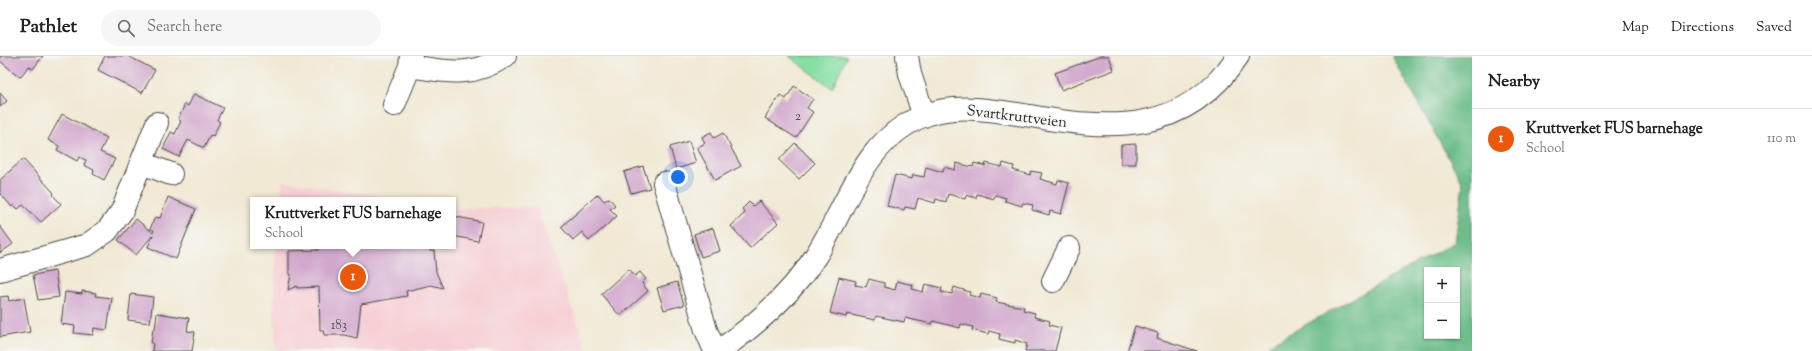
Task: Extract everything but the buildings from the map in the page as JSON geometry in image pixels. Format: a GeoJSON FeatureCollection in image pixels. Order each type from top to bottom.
{"type":"FeatureCollection","features":[{"type":"Feature","properties":{"kind":"street"},"geometry":{"type":"LineString","coordinates":[[394,104],[411,61],[451,72],[481,68],[505,56]]}},
{"type":"Feature","properties":{"kind":"street"},"geometry":{"type":"LineString","coordinates":[[907,56],[910,74],[924,116]]}},
{"type":"Feature","properties":{"kind":"street","name":"Svartkruttveien"},"geometry":{"type":"LineString","coordinates":[[719,351],[759,320],[800,278],[815,257],[853,184],[870,156],[890,136],[924,116],[952,110],[982,109],[1087,125],[1129,124],[1164,116],[1183,107],[1216,82],[1238,56]]}},
{"type":"Feature","properties":{"kind":"street"},"geometry":{"type":"LineString","coordinates":[[0,270],[87,245],[96,239],[114,222],[122,211],[157,123]]}},
{"type":"Feature","properties":{"kind":"street"},"geometry":{"type":"LineString","coordinates":[[142,163],[171,174]]}},
{"type":"Feature","properties":{"kind":"street"},"geometry":{"type":"LineString","coordinates":[[664,183],[706,330],[715,351]]}},
{"type":"Feature","properties":{"kind":"street"},"geometry":{"type":"LineString","coordinates":[[1053,281],[1069,248]]}},
{"type":"Feature","properties":{"kind":"shaded area"},"geometry":{"type":"Polygon","coordinates":[[[283,181],[383,197],[280,197],[283,181]]]}},
{"type":"Feature","properties":{"kind":"shaded area"},"geometry":{"type":"Polygon","coordinates":[[[456,208],[537,208],[587,351],[276,351],[274,315],[276,249],[456,249],[456,208]]]}},
{"type":"Feature","properties":{"kind":"green space"},"geometry":{"type":"Polygon","coordinates":[[[789,56],[847,56],[832,88],[789,56]]]}},
{"type":"Feature","properties":{"kind":"green space"},"geometry":{"type":"Polygon","coordinates":[[[1392,56],[1472,56],[1472,351],[1273,351],[1269,345],[1455,242],[1463,184],[1392,56]]]}},
{"type":"Feature","properties":{"kind":"place","name":"Kruttverket FUS barnehage"},"geometry":{"type":"Point","coordinates":[353,277]}}]}
